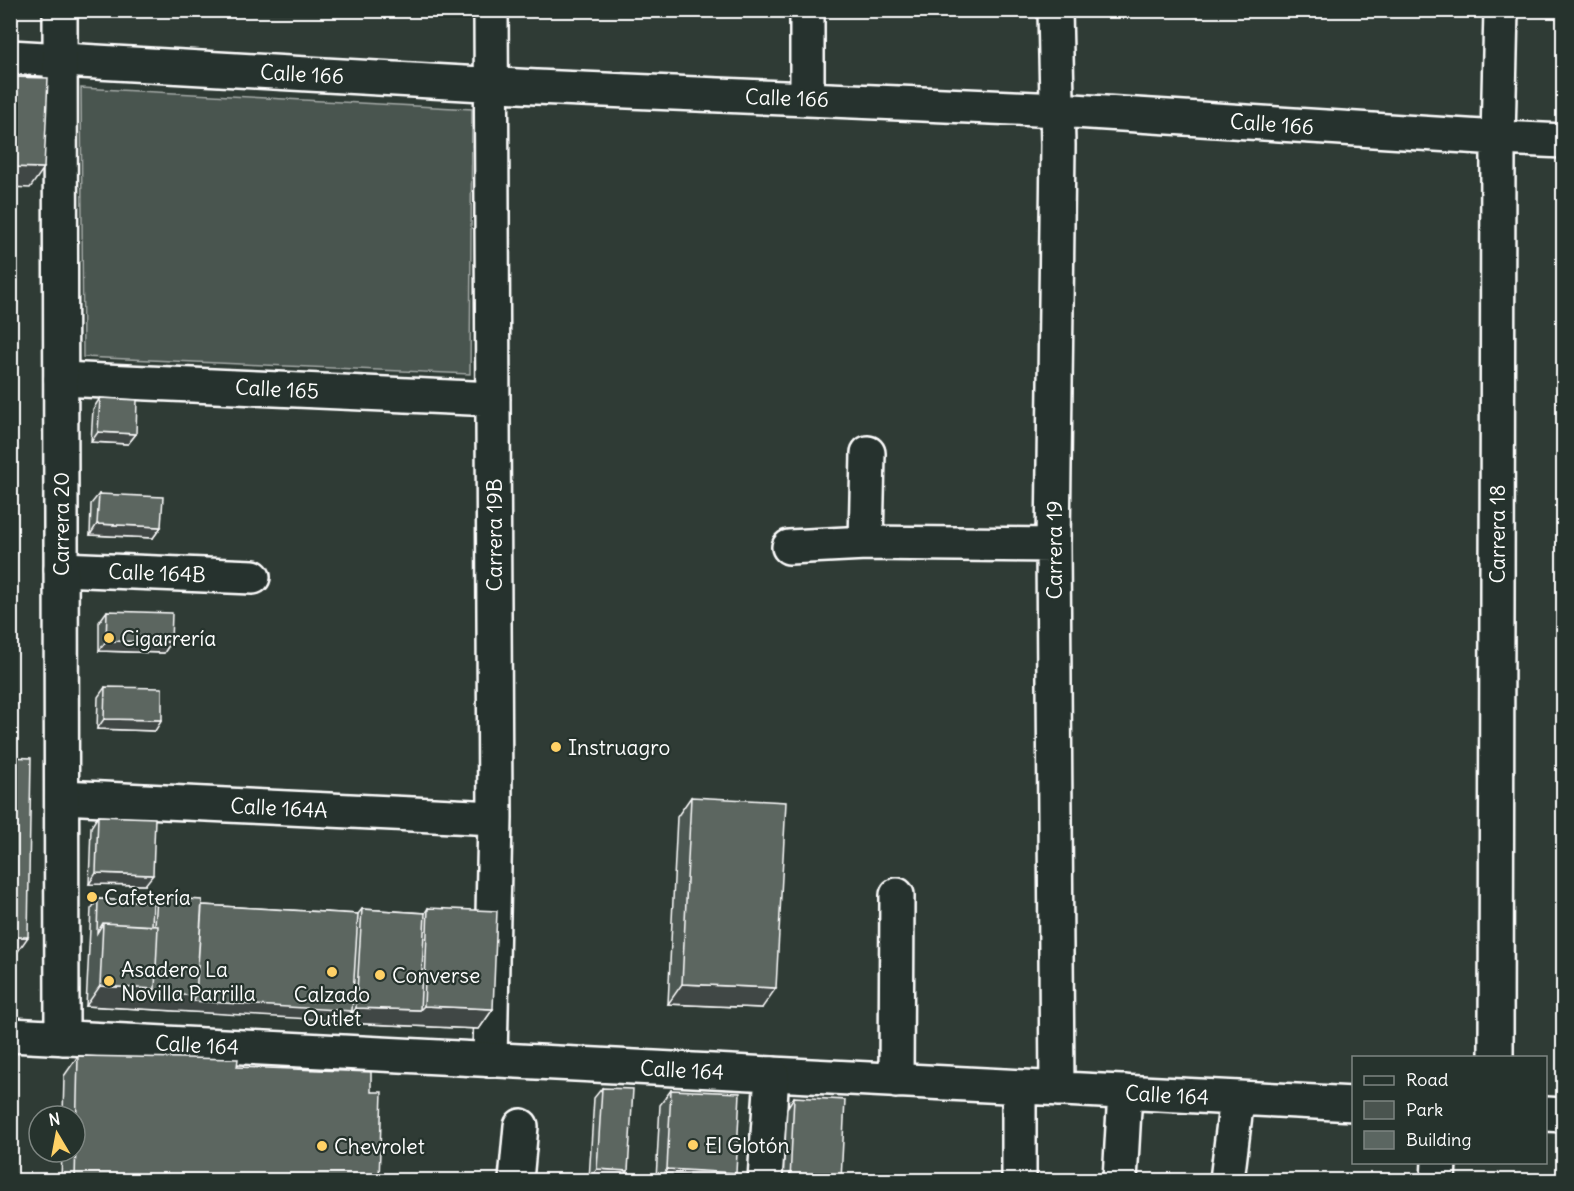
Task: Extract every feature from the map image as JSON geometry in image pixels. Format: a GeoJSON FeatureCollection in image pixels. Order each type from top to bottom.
{"type":"FeatureCollection","features":[{"type":"Feature","properties":{"kind":"street","name":"Carrera 20"},"geometry":{"type":"LineString","coordinates":[[60,10],[62,1038]]}},
{"type":"Feature","properties":{"kind":"street","name":"Carrera 19B"},"geometry":{"type":"LineString","coordinates":[[490,1060],[495,818],[491,10]]}},
{"type":"Feature","properties":{"kind":"street"},"geometry":{"type":"LineString","coordinates":[[807,10],[807,99]]}},
{"type":"Feature","properties":{"kind":"street","name":"Carrera 19"},"geometry":{"type":"LineString","coordinates":[[1055,10],[1058,110],[1053,545],[1057,1089]]}},
{"type":"Feature","properties":{"kind":"street","name":"Carrera 18"},"geometry":{"type":"LineString","coordinates":[[1496,1056],[1500,10]]}},
{"type":"Feature","properties":{"kind":"street","name":"Calle 166"},"geometry":{"type":"LineString","coordinates":[[10,57],[491,85],[1058,110],[1563,141]]}},
{"type":"Feature","properties":{"kind":"street","name":"Calle 165"},"geometry":{"type":"LineString","coordinates":[[61,379],[493,399]]}},
{"type":"Feature","properties":{"kind":"street"},"geometry":{"type":"LineString","coordinates":[[866,543],[868,453]]}},
{"type":"Feature","properties":{"kind":"street"},"geometry":{"type":"LineString","coordinates":[[789,547],[866,543],[1053,545]]}},
{"type":"Feature","properties":{"kind":"street","name":"Calle 164B"},"geometry":{"type":"LineString","coordinates":[[61,569],[253,577]]}},
{"type":"Feature","properties":{"kind":"street","name":"Calle 164A"},"geometry":{"type":"LineString","coordinates":[[62,797],[495,818]]}},
{"type":"Feature","properties":{"kind":"street"},"geometry":{"type":"LineString","coordinates":[[896,1081],[897,895]]}},
{"type":"Feature","properties":{"kind":"street","name":"Calle 164"},"geometry":{"type":"LineString","coordinates":[[10,1035],[1352,1104]]}},
{"type":"Feature","properties":{"kind":"street"},"geometry":{"type":"LineString","coordinates":[[765,1180],[772,1074]]}},
{"type":"Feature","properties":{"kind":"street"},"geometry":{"type":"LineString","coordinates":[[1019,1087],[1019,1180]]}},
{"type":"Feature","properties":{"kind":"street"},"geometry":{"type":"LineString","coordinates":[[1120,1180],[1125,1092]]}},
{"type":"Feature","properties":{"kind":"street"},"geometry":{"type":"LineString","coordinates":[[1227,1180],[1237,1098]]}},
{"type":"Feature","properties":{"kind":"street"},"geometry":{"type":"LineString","coordinates":[[1547,1114],[1563,1115]]}},
{"type":"Feature","properties":{"kind":"street"},"geometry":{"type":"LineString","coordinates":[[516,1180],[521,1126]]}},
{"type":"Feature","properties":{"kind":"street"},"geometry":{"type":"LineString","coordinates":[[1438,1164],[1438,1180]]}},
{"type":"Feature","properties":{"kind":"green space"},"geometry":{"type":"Polygon","coordinates":[[[81,88],[472,109],[470,374],[83,357],[81,88]]]}},
{"type":"Feature","properties":{"kind":"building"},"geometry":{"type":"Polygon","coordinates":[[[10,77],[48,78],[44,168],[10,167],[10,77]]]}},
{"type":"Feature","properties":{"kind":"building"},"geometry":{"type":"Polygon","coordinates":[[[100,398],[137,400],[136,434],[98,432],[100,398]]]}},
{"type":"Feature","properties":{"kind":"building"},"geometry":{"type":"Polygon","coordinates":[[[99,494],[163,497],[161,527],[97,524],[99,494]]]}},
{"type":"Feature","properties":{"kind":"building"},"geometry":{"type":"Polygon","coordinates":[[[107,611],[172,613],[171,642],[106,641],[107,611]]]}},
{"type":"Feature","properties":{"kind":"building"},"geometry":{"type":"Polygon","coordinates":[[[105,687],[162,688],[162,720],[104,719],[105,687]]]}},
{"type":"Feature","properties":{"kind":"building"},"geometry":{"type":"Polygon","coordinates":[[[10,757],[31,758],[28,937],[10,937],[10,757]]]}},
{"type":"Feature","properties":{"kind":"building"},"geometry":{"type":"Polygon","coordinates":[[[691,797],[786,802],[776,988],[682,984],[691,797]]]}},
{"type":"Feature","properties":{"kind":"building"},"geometry":{"type":"Polygon","coordinates":[[[98,816],[155,818],[153,875],[96,873],[98,816]]]}},
{"type":"Feature","properties":{"kind":"building"},"geometry":{"type":"Polygon","coordinates":[[[157,897],[202,900],[196,996],[152,993],[155,989],[157,897]]]}},
{"type":"Feature","properties":{"kind":"building"},"geometry":{"type":"Polygon","coordinates":[[[98,899],[153,902],[152,926],[103,923],[97,933],[98,899]]]}},
{"type":"Feature","properties":{"kind":"building"},"geometry":{"type":"Polygon","coordinates":[[[202,905],[358,914],[352,1011],[193,1001],[196,996],[202,905]]]}},
{"type":"Feature","properties":{"kind":"building"},"geometry":{"type":"Polygon","coordinates":[[[428,908],[497,911],[493,1009],[424,1006],[428,908]]]}},
{"type":"Feature","properties":{"kind":"building","name":"Converse"},"geometry":{"type":"Polygon","coordinates":[[[362,909],[425,913],[420,1010],[356,1008],[362,909]]]}},
{"type":"Feature","properties":{"kind":"building"},"geometry":{"type":"Polygon","coordinates":[[[103,923],[158,926],[155,989],[100,986],[103,923]]]}},
{"type":"Feature","properties":{"kind":"building"},"geometry":{"type":"Polygon","coordinates":[[[78,1056],[238,1059],[237,1067],[371,1072],[371,1092],[382,1092],[379,1180],[75,1180],[75,1164],[87,1164],[87,1104],[77,1104],[78,1056]]]}},
{"type":"Feature","properties":{"kind":"building"},"geometry":{"type":"Polygon","coordinates":[[[602,1088],[633,1089],[628,1171],[597,1169],[602,1088]]]}},
{"type":"Feature","properties":{"kind":"building","name":"El Glotón"},"geometry":{"type":"Polygon","coordinates":[[[671,1090],[740,1093],[736,1173],[667,1169],[671,1090]]]}},
{"type":"Feature","properties":{"kind":"building"},"geometry":{"type":"Polygon","coordinates":[[[794,1097],[845,1100],[841,1180],[790,1180],[794,1097]]]}},
{"type":"Feature","properties":{"kind":"building"},"geometry":{"type":"Polygon","coordinates":[[[664,1174],[732,1177],[732,1180],[663,1180],[664,1174]]]}},
{"type":"Feature","properties":{"kind":"place","name":"Cigarrería"},"geometry":{"type":"Point","coordinates":[109,638]}},
{"type":"Feature","properties":{"kind":"place","name":"Instruagro"},"geometry":{"type":"Point","coordinates":[556,747]}},
{"type":"Feature","properties":{"kind":"place","name":"Cafetería"},"geometry":{"type":"Point","coordinates":[92,897]}},
{"type":"Feature","properties":{"kind":"place","name":"Calzado Outlet"},"geometry":{"type":"Point","coordinates":[332,972]}},
{"type":"Feature","properties":{"kind":"place","name":"Converse"},"geometry":{"type":"Point","coordinates":[380,975]}},
{"type":"Feature","properties":{"kind":"place","name":"Asadero La Novilla Parrilla"},"geometry":{"type":"Point","coordinates":[109,981]}},
{"type":"Feature","properties":{"kind":"place","name":"El Glotón"},"geometry":{"type":"Point","coordinates":[693,1145]}},
{"type":"Feature","properties":{"kind":"place","name":"Chevrolet"},"geometry":{"type":"Point","coordinates":[322,1146]}}]}
